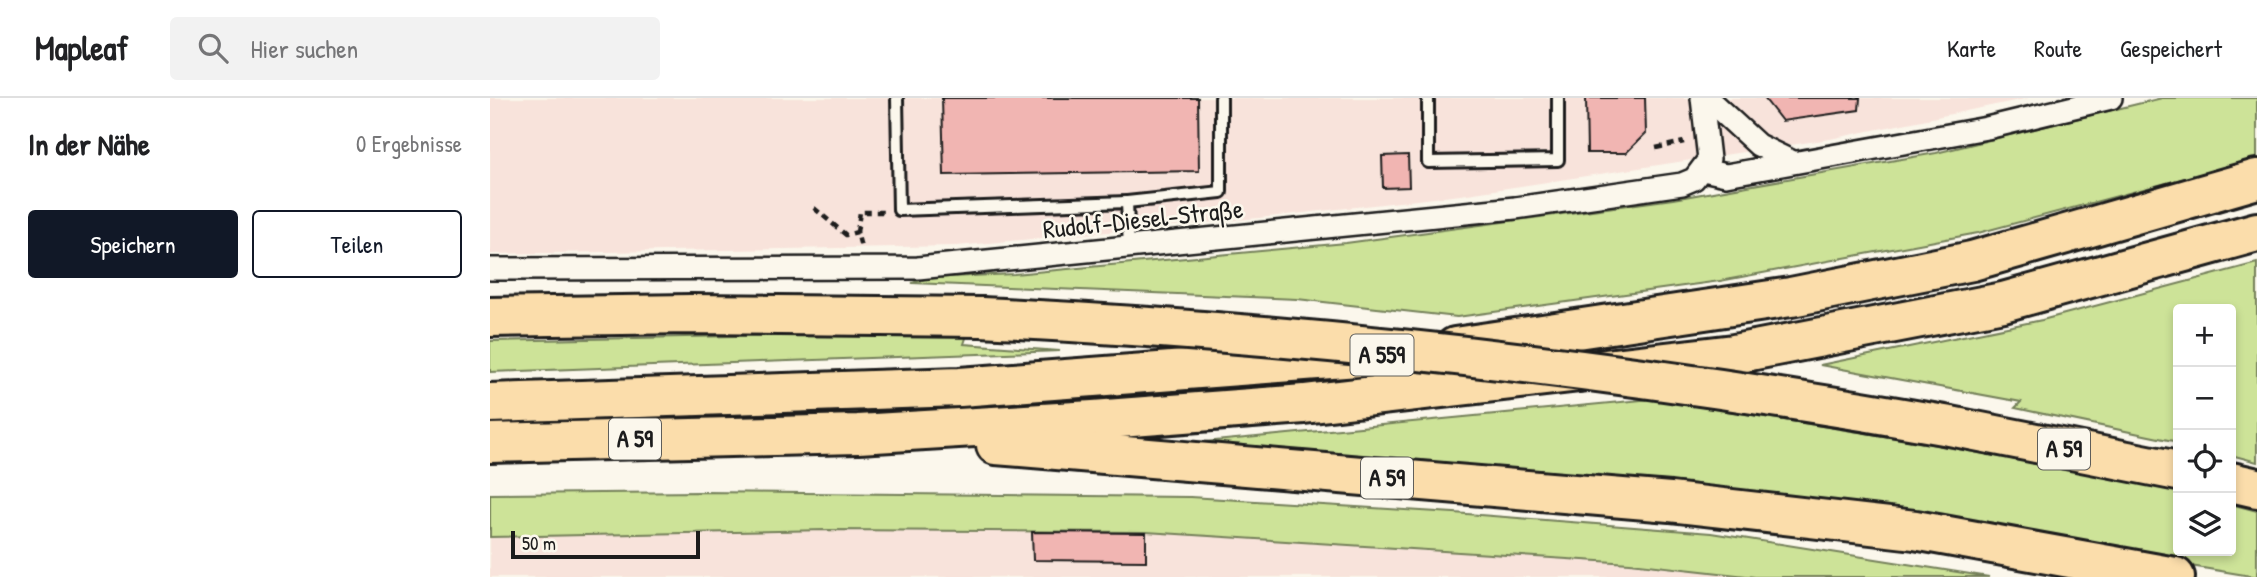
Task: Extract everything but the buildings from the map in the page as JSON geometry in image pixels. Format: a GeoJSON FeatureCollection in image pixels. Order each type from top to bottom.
{"type":"FeatureCollection","features":[{"type":"Feature","properties":{"kind":"highway","name":"A 559"},"geometry":{"type":"LineString","coordinates":[[490,403],[960,387],[1243,367],[1510,341],[1791,297],[1972,261],[2257,179]]}},
{"type":"Feature","properties":{"kind":"highway","name":"A 559"},"geometry":{"type":"LineString","coordinates":[[858,434],[1304,404],[1734,354],[2003,302],[2257,232]]}},
{"type":"Feature","properties":{"kind":"highway","name":"A 59"},"geometry":{"type":"LineString","coordinates":[[490,317],[691,314],[981,317],[1158,326],[1399,346],[1676,380],[1950,426],[2173,470]]}},
{"type":"Feature","properties":{"kind":"highway","name":"A 59"},"geometry":{"type":"LineString","coordinates":[[490,443],[858,434],[1670,502],[1915,530],[2175,577]]}},
{"type":"Feature","properties":{"kind":"highway"},"geometry":{"type":"LineString","coordinates":[[2236,483],[2257,488]]}},
{"type":"Feature","properties":{"kind":"street"},"geometry":{"type":"LineString","coordinates":[[1702,98],[1709,159],[1703,170],[1726,175],[1987,128],[2111,98]]}},
{"type":"Feature","properties":{"kind":"street"},"geometry":{"type":"LineString","coordinates":[[1707,98],[1731,123],[1758,145],[1793,162]]}},
{"type":"Feature","properties":{"kind":"street","name":"Rudolf-Diesel-Straße"},"geometry":{"type":"LineString","coordinates":[[490,269],[918,268],[1129,249],[1539,204],[1682,184],[1703,170]]}},
{"type":"Feature","properties":{"kind":"lane"},"geometry":{"type":"LineString","coordinates":[[897,98],[899,210],[1127,202],[1221,192],[1221,98]]}},
{"type":"Feature","properties":{"kind":"lane"},"geometry":{"type":"LineString","coordinates":[[1428,98],[1428,162],[1558,160],[1558,98]]}},
{"type":"Feature","properties":{"kind":"lane"},"geometry":{"type":"LineString","coordinates":[[1127,202],[1129,249]]}},
{"type":"Feature","properties":{"kind":"path"},"geometry":{"type":"LineString","coordinates":[[814,208],[846,235],[857,232]]}},
{"type":"Feature","properties":{"kind":"path"},"geometry":{"type":"LineString","coordinates":[[862,251],[857,232],[860,212],[899,210]]}},
{"type":"Feature","properties":{"kind":"shaded area"},"geometry":{"type":"Polygon","coordinates":[[[490,98],[2029,98],[1830,139],[1461,195],[1259,218],[957,246],[490,254],[490,98]]]}},
{"type":"Feature","properties":{"kind":"shaded area"},"geometry":{"type":"Polygon","coordinates":[[[827,530],[1146,532],[1255,537],[1630,563],[1755,577],[490,577],[490,537],[827,530]]]}},
{"type":"Feature","properties":{"kind":"green space"},"geometry":{"type":"Polygon","coordinates":[[[2162,98],[2257,98],[2257,159],[1978,233],[1720,281],[1457,317],[1297,299],[912,283],[928,278],[1014,274],[1346,243],[1673,199],[1936,153],[2162,98]]]}},
{"type":"Feature","properties":{"kind":"green space"},"geometry":{"type":"Polygon","coordinates":[[[2257,263],[2257,462],[2236,456],[2236,304],[2173,304],[2173,441],[2015,408],[2021,402],[1820,365],[2042,320],[2257,263]]]}},
{"type":"Feature","properties":{"kind":"green space"},"geometry":{"type":"Polygon","coordinates":[[[780,335],[967,335],[964,344],[1060,351],[490,372],[490,341],[780,335]]]}},
{"type":"Feature","properties":{"kind":"green space"},"geometry":{"type":"Polygon","coordinates":[[[1652,399],[1909,440],[2173,489],[2173,556],[2236,556],[2236,505],[2257,511],[2257,577],[1691,483],[1173,445],[1652,399]]]}},
{"type":"Feature","properties":{"kind":"green space"},"geometry":{"type":"Polygon","coordinates":[[[702,492],[1190,497],[1454,513],[1711,533],[1989,577],[1755,577],[1630,563],[1146,532],[827,530],[490,537],[490,494],[702,492]]]}}]}
